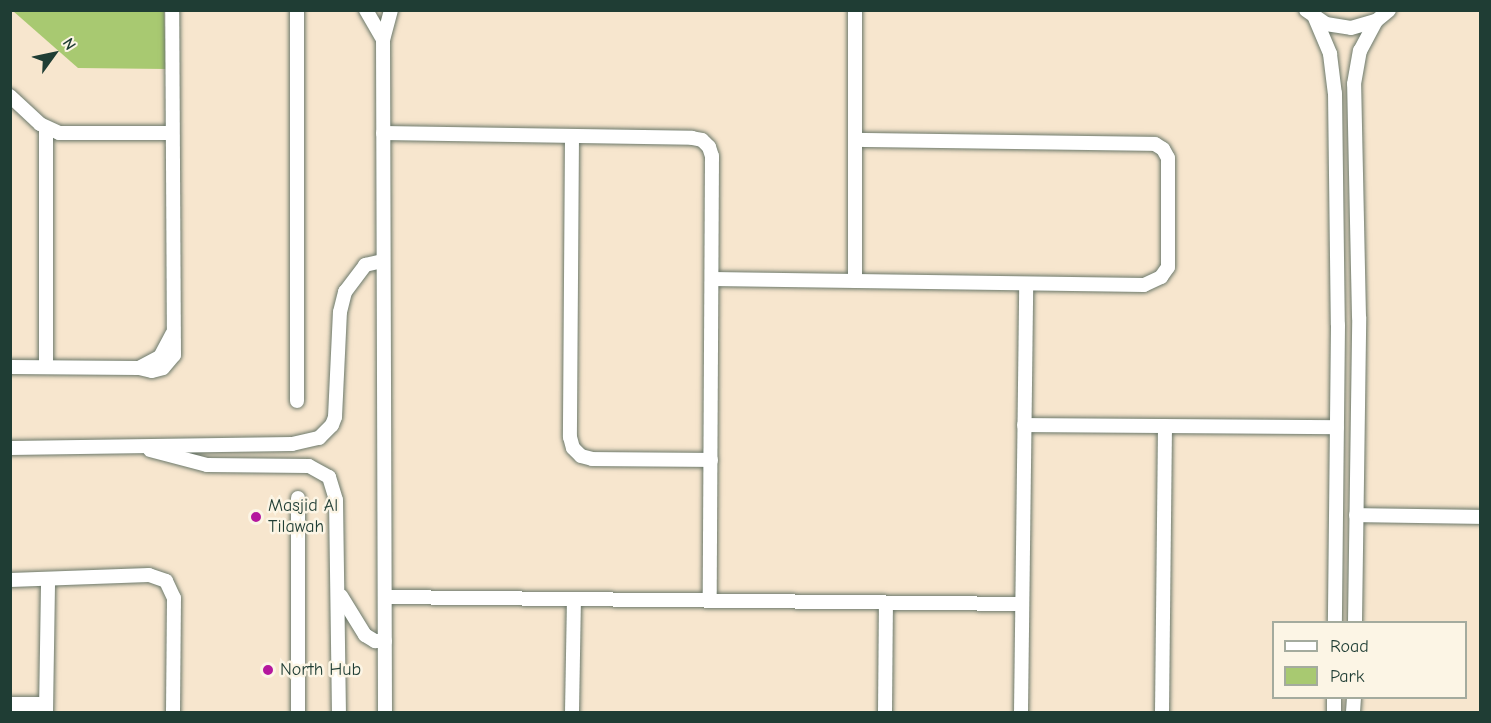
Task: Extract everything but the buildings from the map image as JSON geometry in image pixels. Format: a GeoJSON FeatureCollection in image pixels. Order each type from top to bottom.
{"type":"FeatureCollection","features":[{"type":"Feature","properties":{"kind":"street"},"geometry":{"type":"LineString","coordinates":[[10,367],[139,368],[160,357],[172,332],[172,10]]}},
{"type":"Feature","properties":{"kind":"street"},"geometry":{"type":"LineString","coordinates":[[297,10],[297,401]]}},
{"type":"Feature","properties":{"kind":"street"},"geometry":{"type":"LineString","coordinates":[[366,10],[383,40]]}},
{"type":"Feature","properties":{"kind":"street"},"geometry":{"type":"LineString","coordinates":[[385,712],[383,40],[391,10]]}},
{"type":"Feature","properties":{"kind":"street"},"geometry":{"type":"LineString","coordinates":[[855,10],[855,281]]}},
{"type":"Feature","properties":{"kind":"street"},"geometry":{"type":"LineString","coordinates":[[1355,621],[1359,316],[1354,84],[1360,51],[1376,21],[1389,10]]}},
{"type":"Feature","properties":{"kind":"street"},"geometry":{"type":"LineString","coordinates":[[1310,14],[1326,24],[1351,28],[1376,21]]}},
{"type":"Feature","properties":{"kind":"street"},"geometry":{"type":"LineString","coordinates":[[1310,14],[1330,54],[1335,80],[1337,427],[1335,621]]}},
{"type":"Feature","properties":{"kind":"street"},"geometry":{"type":"LineString","coordinates":[[10,96],[46,128],[66,134],[171,133]]}},
{"type":"Feature","properties":{"kind":"street"},"geometry":{"type":"LineString","coordinates":[[46,128],[46,366]]}},
{"type":"Feature","properties":{"kind":"street"},"geometry":{"type":"LineString","coordinates":[[383,133],[692,138],[706,143],[712,156],[710,601]]}},
{"type":"Feature","properties":{"kind":"street"},"geometry":{"type":"LineString","coordinates":[[572,136],[570,437],[573,448],[580,456],[592,459],[711,460]]}},
{"type":"Feature","properties":{"kind":"street"},"geometry":{"type":"LineString","coordinates":[[712,279],[1144,285],[1161,278],[1168,260],[1168,163],[1163,149],[1150,143],[855,140]]}},
{"type":"Feature","properties":{"kind":"street"},"geometry":{"type":"LineString","coordinates":[[10,448],[142,448],[164,444],[311,442],[332,425],[336,408],[342,298],[351,280],[364,265],[384,261]]}},
{"type":"Feature","properties":{"kind":"street"},"geometry":{"type":"LineString","coordinates":[[1021,712],[1026,284]]}},
{"type":"Feature","properties":{"kind":"street"},"geometry":{"type":"LineString","coordinates":[[1024,425],[1337,427]]}},
{"type":"Feature","properties":{"kind":"street"},"geometry":{"type":"LineString","coordinates":[[1162,712],[1165,426]]}},
{"type":"Feature","properties":{"kind":"street"},"geometry":{"type":"LineString","coordinates":[[217,466],[214,454],[219,444]]}},
{"type":"Feature","properties":{"kind":"street"},"geometry":{"type":"LineString","coordinates":[[290,465],[292,444]]}},
{"type":"Feature","properties":{"kind":"street"},"geometry":{"type":"LineString","coordinates":[[142,448],[217,466],[290,465],[316,468],[333,484],[336,500],[339,591],[339,712]]}},
{"type":"Feature","properties":{"kind":"street"},"geometry":{"type":"LineString","coordinates":[[298,498],[298,712]]}},
{"type":"Feature","properties":{"kind":"street"},"geometry":{"type":"LineString","coordinates":[[1356,515],[1480,517]]}},
{"type":"Feature","properties":{"kind":"street"},"geometry":{"type":"LineString","coordinates":[[10,580],[155,576],[166,581],[173,592],[173,712]]}},
{"type":"Feature","properties":{"kind":"street"},"geometry":{"type":"LineString","coordinates":[[10,704],[46,708],[48,580]]}},
{"type":"Feature","properties":{"kind":"street"},"geometry":{"type":"LineString","coordinates":[[339,591],[365,635],[375,640],[385,641]]}},
{"type":"Feature","properties":{"kind":"street"},"geometry":{"type":"LineString","coordinates":[[385,597],[1022,604]]}},
{"type":"Feature","properties":{"kind":"street"},"geometry":{"type":"LineString","coordinates":[[572,712],[573,599]]}},
{"type":"Feature","properties":{"kind":"street"},"geometry":{"type":"LineString","coordinates":[[885,712],[886,603]]}},
{"type":"Feature","properties":{"kind":"green space"},"geometry":{"type":"Polygon","coordinates":[[[13,11],[164,11],[166,69],[78,68],[13,11]]]}},
{"type":"Feature","properties":{"kind":"place","name":"Masjid Al Tilawah"},"geometry":{"type":"Point","coordinates":[256,517]}},
{"type":"Feature","properties":{"kind":"place","name":"North Hub"},"geometry":{"type":"Point","coordinates":[268,670]}}]}
